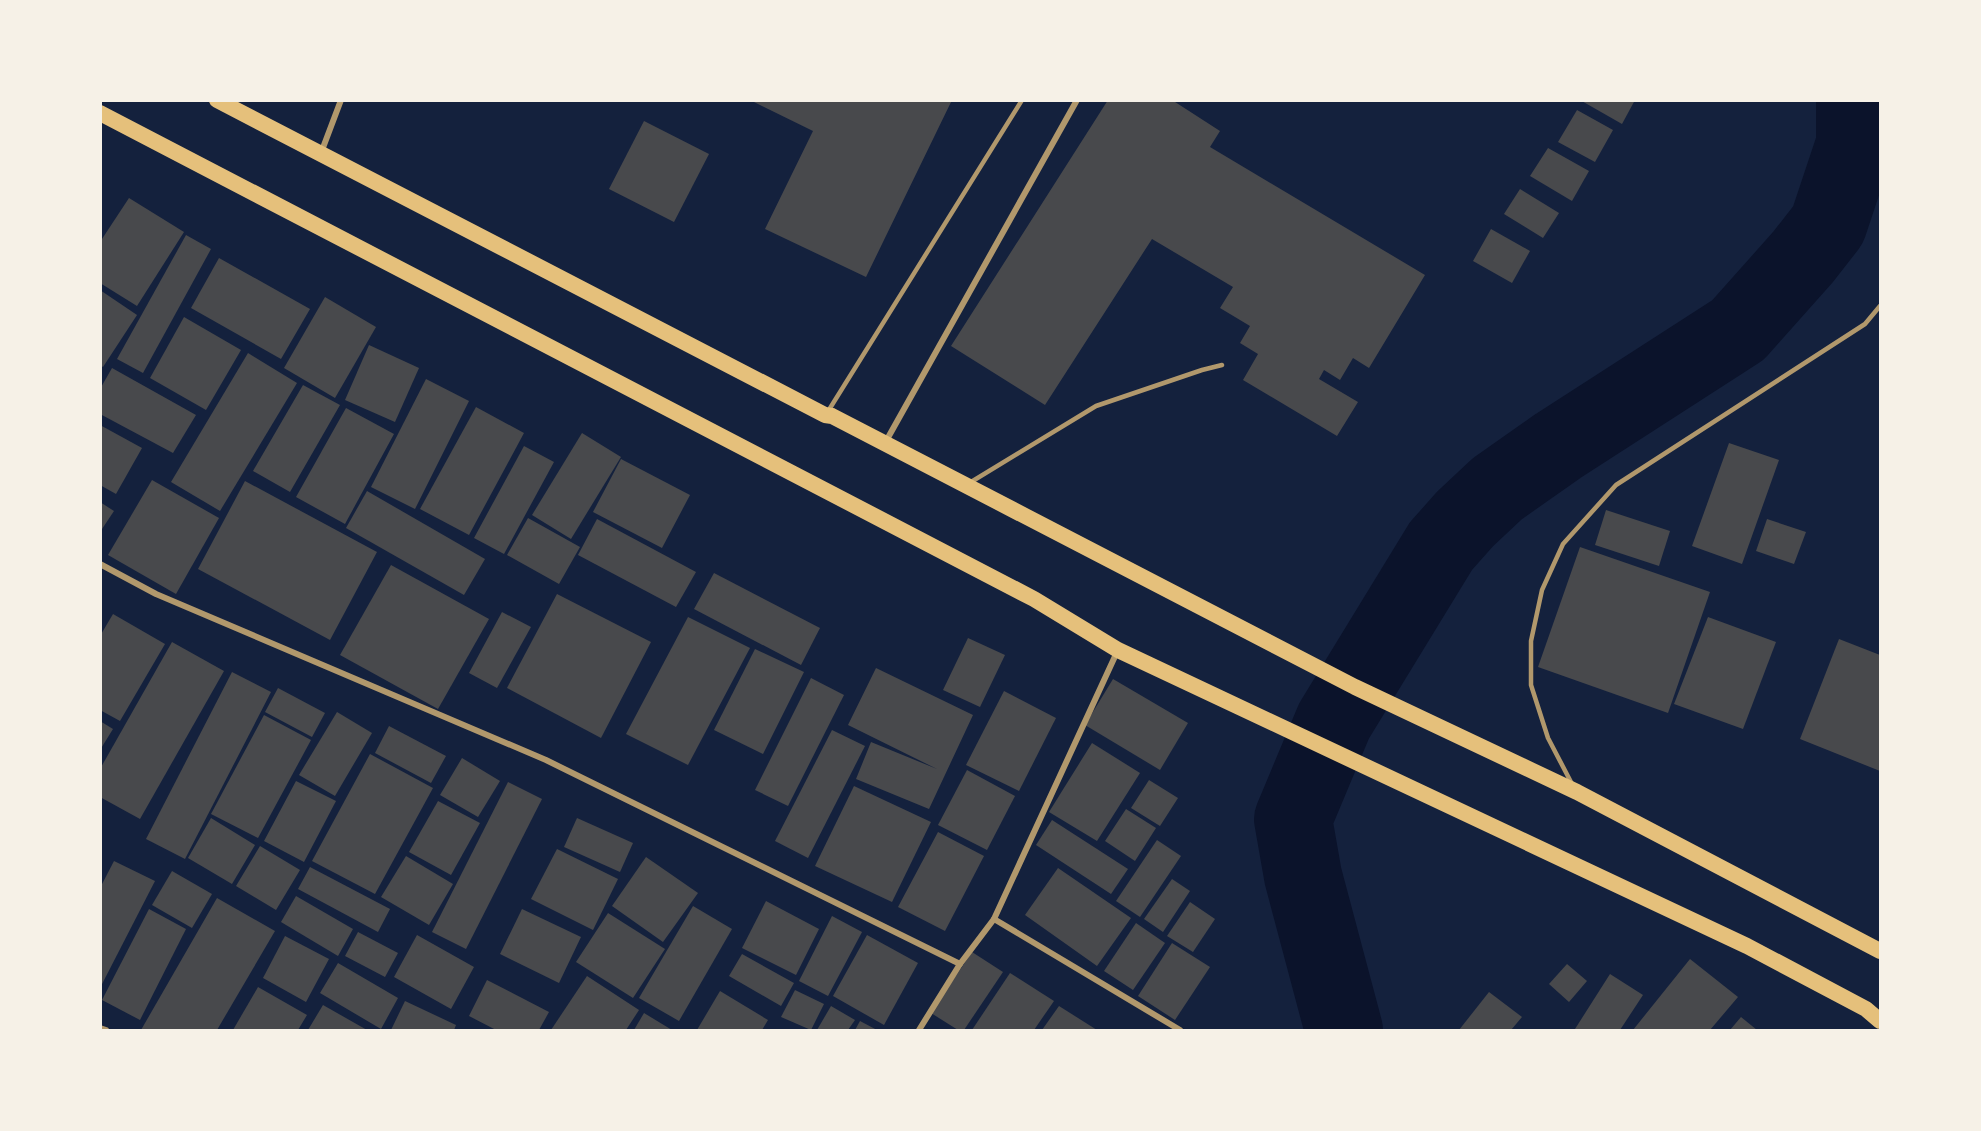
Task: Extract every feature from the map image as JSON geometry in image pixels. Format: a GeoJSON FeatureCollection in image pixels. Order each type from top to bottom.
{"type":"FeatureCollection","features":[{"type":"Feature","properties":{"kind":"highway"},"geometry":{"type":"LineString","coordinates":[[217,100],[1355,687],[1576,792],[1881,951]]}},
{"type":"Feature","properties":{"kind":"highway"},"geometry":{"type":"LineString","coordinates":[[100,114],[1034,599],[1118,650],[1746,946],[1866,1009],[1881,1021]]}},
{"type":"Feature","properties":{"kind":"street"},"geometry":{"type":"LineString","coordinates":[[321,154],[341,100]]}},
{"type":"Feature","properties":{"kind":"street"},"geometry":{"type":"LineString","coordinates":[[884,444],[1077,100]]}},
{"type":"Feature","properties":{"kind":"street"},"geometry":{"type":"LineString","coordinates":[[100,564],[156,594],[546,760],[960,964]]}},
{"type":"Feature","properties":{"kind":"street"},"geometry":{"type":"LineString","coordinates":[[919,1030],[960,964],[994,919],[1118,650]]}},
{"type":"Feature","properties":{"kind":"street"},"geometry":{"type":"LineString","coordinates":[[994,919],[1180,1030]]}},
{"type":"Feature","properties":{"kind":"street"},"geometry":{"type":"LineString","coordinates":[[100,1028],[106,1030]]}},
{"type":"Feature","properties":{"kind":"lane"},"geometry":{"type":"LineString","coordinates":[[825,415],[1022,100]]}},
{"type":"Feature","properties":{"kind":"lane"},"geometry":{"type":"LineString","coordinates":[[1576,792],[1548,738],[1531,685],[1531,641],[1542,590],[1563,544],[1616,485],[1865,324],[1881,306]]}},
{"type":"Feature","properties":{"kind":"lane"},"geometry":{"type":"LineString","coordinates":[[964,486],[1096,406],[1222,365]]}},
{"type":"Feature","properties":{"kind":"building"},"geometry":{"type":"Polygon","coordinates":[[[750,100],[952,100],[866,277],[765,229],[813,131],[750,100]]]}},
{"type":"Feature","properties":{"kind":"building"},"geometry":{"type":"Polygon","coordinates":[[[1108,100],[1172,100],[1220,131],[1210,147],[1425,275],[1369,368],[1353,358],[1340,380],[1324,370],[1319,379],[1358,402],[1337,436],[1243,380],[1258,354],[1240,343],[1250,326],[1220,308],[1233,287],[1152,239],[1045,405],[951,346],[1108,100]]]}},
{"type":"Feature","properties":{"kind":"building"},"geometry":{"type":"Polygon","coordinates":[[[1580,100],[1635,100],[1622,124],[1580,100]]]}},
{"type":"Feature","properties":{"kind":"building"},"geometry":{"type":"Polygon","coordinates":[[[1577,110],[1613,130],[1595,162],[1558,142],[1577,110]]]}},
{"type":"Feature","properties":{"kind":"building"},"geometry":{"type":"Polygon","coordinates":[[[644,121],[709,154],[674,222],[609,189],[644,121]]]}},
{"type":"Feature","properties":{"kind":"building"},"geometry":{"type":"Polygon","coordinates":[[[1548,148],[1589,171],[1572,201],[1530,176],[1548,148]]]}},
{"type":"Feature","properties":{"kind":"building"},"geometry":{"type":"Polygon","coordinates":[[[1520,189],[1559,213],[1543,238],[1504,214],[1520,189]]]}},
{"type":"Feature","properties":{"kind":"building"},"geometry":{"type":"Polygon","coordinates":[[[129,198],[184,232],[137,306],[100,283],[100,242],[129,198]]]}},
{"type":"Feature","properties":{"kind":"building"},"geometry":{"type":"Polygon","coordinates":[[[1491,229],[1530,251],[1512,283],[1473,261],[1491,229]]]}},
{"type":"Feature","properties":{"kind":"building"},"geometry":{"type":"Polygon","coordinates":[[[186,235],[211,249],[143,373],[117,359],[186,235]]]}},
{"type":"Feature","properties":{"kind":"building"},"geometry":{"type":"Polygon","coordinates":[[[219,258],[310,309],[281,359],[191,308],[219,258]]]}},
{"type":"Feature","properties":{"kind":"building"},"geometry":{"type":"Polygon","coordinates":[[[100,290],[137,315],[103,367],[100,365],[100,290]]]}},
{"type":"Feature","properties":{"kind":"building"},"geometry":{"type":"Polygon","coordinates":[[[325,297],[376,327],[335,398],[284,368],[325,297]]]}},
{"type":"Feature","properties":{"kind":"building"},"geometry":{"type":"Polygon","coordinates":[[[184,317],[241,350],[206,410],[150,378],[184,317]]]}},
{"type":"Feature","properties":{"kind":"building"},"geometry":{"type":"Polygon","coordinates":[[[369,345],[419,368],[395,422],[345,400],[369,345]]]}},
{"type":"Feature","properties":{"kind":"building"},"geometry":{"type":"Polygon","coordinates":[[[248,353],[297,383],[220,511],[171,482],[248,353]]]}},
{"type":"Feature","properties":{"kind":"building"},"geometry":{"type":"Polygon","coordinates":[[[112,368],[196,415],[173,453],[100,414],[100,389],[112,368]]]}},
{"type":"Feature","properties":{"kind":"building"},"geometry":{"type":"Polygon","coordinates":[[[426,379],[469,401],[415,509],[371,487],[426,379]]]}},
{"type":"Feature","properties":{"kind":"building"},"geometry":{"type":"Polygon","coordinates":[[[303,385],[340,405],[290,492],[253,471],[303,385]]]}},
{"type":"Feature","properties":{"kind":"building"},"geometry":{"type":"Polygon","coordinates":[[[476,407],[524,433],[469,535],[420,509],[476,407]]]}},
{"type":"Feature","properties":{"kind":"building"},"geometry":{"type":"Polygon","coordinates":[[[346,408],[394,434],[345,524],[296,497],[346,408]]]}},
{"type":"Feature","properties":{"kind":"building"},"geometry":{"type":"Polygon","coordinates":[[[100,425],[142,448],[116,494],[100,485],[100,425]]]}},
{"type":"Feature","properties":{"kind":"building"},"geometry":{"type":"Polygon","coordinates":[[[582,433],[621,457],[571,539],[532,515],[582,433]]]}},
{"type":"Feature","properties":{"kind":"building"},"geometry":{"type":"Polygon","coordinates":[[[1729,443],[1779,460],[1742,564],[1692,546],[1729,443]]]}},
{"type":"Feature","properties":{"kind":"building"},"geometry":{"type":"Polygon","coordinates":[[[524,446],[554,462],[504,554],[474,538],[524,446]]]}},
{"type":"Feature","properties":{"kind":"building"},"geometry":{"type":"Polygon","coordinates":[[[621,459],[690,495],[662,548],[593,512],[621,459]]]}},
{"type":"Feature","properties":{"kind":"building"},"geometry":{"type":"Polygon","coordinates":[[[152,480],[219,518],[176,594],[108,555],[152,480]]]}},
{"type":"Feature","properties":{"kind":"building"},"geometry":{"type":"Polygon","coordinates":[[[245,481],[377,552],[330,640],[198,569],[245,481]]]}},
{"type":"Feature","properties":{"kind":"building"},"geometry":{"type":"Polygon","coordinates":[[[367,491],[485,559],[464,595],[346,528],[367,491]]]}},
{"type":"Feature","properties":{"kind":"building"},"geometry":{"type":"Polygon","coordinates":[[[100,502],[114,511],[100,532],[100,502]]]}},
{"type":"Feature","properties":{"kind":"building"},"geometry":{"type":"Polygon","coordinates":[[[1606,510],[1670,531],[1659,566],[1595,545],[1606,510]]]}},
{"type":"Feature","properties":{"kind":"building"},"geometry":{"type":"Polygon","coordinates":[[[528,518],[580,547],[559,584],[507,555],[528,518]]]}},
{"type":"Feature","properties":{"kind":"building"},"geometry":{"type":"Polygon","coordinates":[[[597,519],[696,572],[676,607],[578,555],[597,519]]]}},
{"type":"Feature","properties":{"kind":"building"},"geometry":{"type":"Polygon","coordinates":[[[1767,519],[1806,532],[1794,564],[1756,551],[1767,519]]]}},
{"type":"Feature","properties":{"kind":"building"},"geometry":{"type":"Polygon","coordinates":[[[1580,547],[1710,592],[1668,713],[1538,667],[1580,547]]]}},
{"type":"Feature","properties":{"kind":"building"},"geometry":{"type":"Polygon","coordinates":[[[391,565],[489,619],[438,709],[340,655],[391,565]]]}},
{"type":"Feature","properties":{"kind":"building"},"geometry":{"type":"Polygon","coordinates":[[[714,573],[820,628],[801,665],[694,609],[714,573]]]}},
{"type":"Feature","properties":{"kind":"building"},"geometry":{"type":"Polygon","coordinates":[[[557,594],[651,642],[601,738],[507,688],[557,594]]]}},
{"type":"Feature","properties":{"kind":"building"},"geometry":{"type":"Polygon","coordinates":[[[502,612],[531,627],[497,688],[469,673],[502,612]]]}},
{"type":"Feature","properties":{"kind":"building"},"geometry":{"type":"Polygon","coordinates":[[[113,614],[165,644],[120,721],[100,710],[100,636],[113,614]]]}},
{"type":"Feature","properties":{"kind":"building"},"geometry":{"type":"Polygon","coordinates":[[[688,617],[750,648],[688,765],[626,734],[688,617]]]}},
{"type":"Feature","properties":{"kind":"building"},"geometry":{"type":"Polygon","coordinates":[[[1708,617],[1776,642],[1743,729],[1674,704],[1708,617]]]}},
{"type":"Feature","properties":{"kind":"building"},"geometry":{"type":"Polygon","coordinates":[[[968,638],[1005,655],[980,707],[943,690],[968,638]]]}},
{"type":"Feature","properties":{"kind":"building"},"geometry":{"type":"Polygon","coordinates":[[[1839,639],[1880,655],[1880,771],[1800,739],[1839,639]]]}},
{"type":"Feature","properties":{"kind":"building"},"geometry":{"type":"Polygon","coordinates":[[[172,642],[224,671],[140,819],[100,797],[100,769],[172,642]]]}},
{"type":"Feature","properties":{"kind":"building"},"geometry":{"type":"Polygon","coordinates":[[[755,649],[804,672],[763,754],[714,730],[755,649]]]}},
{"type":"Feature","properties":{"kind":"building"},"geometry":{"type":"Polygon","coordinates":[[[876,668],[973,715],[929,809],[856,779],[871,742],[937,769],[848,725],[876,668]]]}},
{"type":"Feature","properties":{"kind":"building"},"geometry":{"type":"Polygon","coordinates":[[[232,672],[271,692],[185,859],[146,839],[232,672]]]}},
{"type":"Feature","properties":{"kind":"building"},"geometry":{"type":"Polygon","coordinates":[[[811,678],[844,695],[788,806],[755,790],[811,678]]]}},
{"type":"Feature","properties":{"kind":"building"},"geometry":{"type":"Polygon","coordinates":[[[1113,679],[1188,723],[1160,770],[1085,725],[1113,679]]]}},
{"type":"Feature","properties":{"kind":"building"},"geometry":{"type":"Polygon","coordinates":[[[278,688],[325,713],[312,737],[265,712],[278,688]]]}},
{"type":"Feature","properties":{"kind":"building"},"geometry":{"type":"Polygon","coordinates":[[[1004,691],[1056,718],[1019,791],[966,765],[1004,691]]]}},
{"type":"Feature","properties":{"kind":"building"},"geometry":{"type":"Polygon","coordinates":[[[337,712],[372,733],[335,796],[299,775],[337,712]]]}},
{"type":"Feature","properties":{"kind":"building"},"geometry":{"type":"Polygon","coordinates":[[[264,715],[311,740],[258,838],[211,814],[264,715]]]}},
{"type":"Feature","properties":{"kind":"building"},"geometry":{"type":"Polygon","coordinates":[[[100,721],[113,729],[100,750],[100,721]]]}},
{"type":"Feature","properties":{"kind":"building"},"geometry":{"type":"Polygon","coordinates":[[[389,726],[446,756],[431,783],[375,753],[389,726]]]}},
{"type":"Feature","properties":{"kind":"building"},"geometry":{"type":"Polygon","coordinates":[[[832,730],[865,746],[808,858],[775,841],[832,730]]]}},
{"type":"Feature","properties":{"kind":"building"},"geometry":{"type":"Polygon","coordinates":[[[1092,743],[1140,773],[1097,841],[1049,812],[1092,743]]]}},
{"type":"Feature","properties":{"kind":"building"},"geometry":{"type":"Polygon","coordinates":[[[370,754],[433,788],[375,894],[312,861],[370,754]]]}},
{"type":"Feature","properties":{"kind":"building"},"geometry":{"type":"Polygon","coordinates":[[[462,758],[500,781],[478,817],[440,795],[462,758]]]}},
{"type":"Feature","properties":{"kind":"building"},"geometry":{"type":"Polygon","coordinates":[[[967,770],[1015,796],[987,850],[938,825],[967,770]]]}},
{"type":"Feature","properties":{"kind":"building"},"geometry":{"type":"Polygon","coordinates":[[[1149,780],[1178,798],[1160,826],[1131,808],[1149,780]]]}},
{"type":"Feature","properties":{"kind":"building"},"geometry":{"type":"Polygon","coordinates":[[[296,781],[336,801],[304,862],[264,841],[296,781]]]}},
{"type":"Feature","properties":{"kind":"building"},"geometry":{"type":"Polygon","coordinates":[[[508,782],[542,799],[466,949],[432,932],[508,782]]]}},
{"type":"Feature","properties":{"kind":"building"},"geometry":{"type":"Polygon","coordinates":[[[854,786],[931,822],[892,902],[815,866],[854,786]]]}},
{"type":"Feature","properties":{"kind":"building"},"geometry":{"type":"Polygon","coordinates":[[[438,801],[480,823],[451,875],[409,852],[438,801]]]}},
{"type":"Feature","properties":{"kind":"building"},"geometry":{"type":"Polygon","coordinates":[[[1126,809],[1156,828],[1135,861],[1105,841],[1126,809]]]}},
{"type":"Feature","properties":{"kind":"building"},"geometry":{"type":"Polygon","coordinates":[[[211,818],[255,845],[232,884],[188,858],[211,818]]]}},
{"type":"Feature","properties":{"kind":"building"},"geometry":{"type":"Polygon","coordinates":[[[577,818],[633,843],[620,872],[564,847],[577,818]]]}},
{"type":"Feature","properties":{"kind":"building"},"geometry":{"type":"Polygon","coordinates":[[[1052,820],[1128,869],[1111,894],[1036,845],[1052,820]]]}},
{"type":"Feature","properties":{"kind":"building"},"geometry":{"type":"Polygon","coordinates":[[[938,832],[984,856],[945,931],[898,907],[938,832]]]}},
{"type":"Feature","properties":{"kind":"building"},"geometry":{"type":"Polygon","coordinates":[[[1157,840],[1181,856],[1140,917],[1116,901],[1157,840]]]}},
{"type":"Feature","properties":{"kind":"building"},"geometry":{"type":"Polygon","coordinates":[[[260,846],[300,870],[276,910],[236,886],[260,846]]]}},
{"type":"Feature","properties":{"kind":"building"},"geometry":{"type":"Polygon","coordinates":[[[557,849],[618,879],[593,930],[531,899],[557,849]]]}},
{"type":"Feature","properties":{"kind":"building"},"geometry":{"type":"Polygon","coordinates":[[[406,856],[453,884],[429,925],[381,897],[406,856]]]}},
{"type":"Feature","properties":{"kind":"building"},"geometry":{"type":"Polygon","coordinates":[[[646,857],[698,893],[663,942],[612,906],[646,857]]]}},
{"type":"Feature","properties":{"kind":"building"},"geometry":{"type":"Polygon","coordinates":[[[114,861],[155,881],[100,988],[100,888],[114,861]]]}},
{"type":"Feature","properties":{"kind":"building"},"geometry":{"type":"Polygon","coordinates":[[[310,867],[390,909],[378,932],[298,889],[310,867]]]}},
{"type":"Feature","properties":{"kind":"building"},"geometry":{"type":"Polygon","coordinates":[[[1058,868],[1131,918],[1097,966],[1025,915],[1058,868]]]}},
{"type":"Feature","properties":{"kind":"building"},"geometry":{"type":"Polygon","coordinates":[[[172,871],[212,894],[192,928],[152,905],[172,871]]]}},
{"type":"Feature","properties":{"kind":"building"},"geometry":{"type":"Polygon","coordinates":[[[1172,879],[1190,891],[1163,932],[1144,919],[1172,879]]]}},
{"type":"Feature","properties":{"kind":"building"},"geometry":{"type":"Polygon","coordinates":[[[296,896],[353,929],[338,956],[281,922],[296,896]]]}},
{"type":"Feature","properties":{"kind":"building"},"geometry":{"type":"Polygon","coordinates":[[[217,898],[275,931],[217,1030],[141,1030],[217,898]]]}},
{"type":"Feature","properties":{"kind":"building"},"geometry":{"type":"Polygon","coordinates":[[[766,901],[819,929],[796,975],[742,948],[766,901]]]}},
{"type":"Feature","properties":{"kind":"building"},"geometry":{"type":"Polygon","coordinates":[[[1190,902],[1215,919],[1193,952],[1167,936],[1190,902]]]}},
{"type":"Feature","properties":{"kind":"building"},"geometry":{"type":"Polygon","coordinates":[[[693,906],[732,929],[679,1021],[639,998],[693,906]]]}},
{"type":"Feature","properties":{"kind":"building"},"geometry":{"type":"Polygon","coordinates":[[[149,909],[186,929],[140,1020],[102,1000],[149,909]]]}},
{"type":"Feature","properties":{"kind":"building"},"geometry":{"type":"Polygon","coordinates":[[[522,909],[581,937],[559,983],[500,954],[522,909]]]}},
{"type":"Feature","properties":{"kind":"building"},"geometry":{"type":"Polygon","coordinates":[[[608,913],[665,949],[633,998],[576,962],[608,913]]]}},
{"type":"Feature","properties":{"kind":"building"},"geometry":{"type":"Polygon","coordinates":[[[832,916],[862,932],[828,996],[799,981],[832,916]]]}},
{"type":"Feature","properties":{"kind":"building"},"geometry":{"type":"Polygon","coordinates":[[[1136,923],[1165,943],[1133,990],[1104,971],[1136,923]]]}},
{"type":"Feature","properties":{"kind":"building"},"geometry":{"type":"Polygon","coordinates":[[[358,932],[398,953],[385,977],[345,956],[358,932]]]}},
{"type":"Feature","properties":{"kind":"building"},"geometry":{"type":"Polygon","coordinates":[[[417,935],[474,967],[451,1009],[394,977],[417,935]]]}},
{"type":"Feature","properties":{"kind":"building"},"geometry":{"type":"Polygon","coordinates":[[[867,935],[918,963],[884,1025],[833,996],[867,935]]]}},
{"type":"Feature","properties":{"kind":"building"},"geometry":{"type":"Polygon","coordinates":[[[285,936],[329,959],[306,1002],[263,978],[285,936]]]}},
{"type":"Feature","properties":{"kind":"building"},"geometry":{"type":"Polygon","coordinates":[[[1172,943],[1210,967],[1175,1020],[1138,996],[1172,943]]]}},
{"type":"Feature","properties":{"kind":"building"},"geometry":{"type":"Polygon","coordinates":[[[972,952],[1003,972],[964,1030],[958,1030],[931,1013],[972,952]]]}},
{"type":"Feature","properties":{"kind":"building"},"geometry":{"type":"Polygon","coordinates":[[[742,954],[794,983],[781,1006],[729,976],[742,954]]]}},
{"type":"Feature","properties":{"kind":"building"},"geometry":{"type":"Polygon","coordinates":[[[1690,959],[1738,997],[1710,1030],[1633,1030],[1690,959]]]}},
{"type":"Feature","properties":{"kind":"building"},"geometry":{"type":"Polygon","coordinates":[[[338,963],[398,998],[381,1029],[320,993],[338,963]]]}},
{"type":"Feature","properties":{"kind":"building"},"geometry":{"type":"Polygon","coordinates":[[[1567,964],[1587,981],[1569,1002],[1549,984],[1567,964]]]}},
{"type":"Feature","properties":{"kind":"building"},"geometry":{"type":"Polygon","coordinates":[[[1010,973],[1054,1001],[1034,1030],[972,1030],[1010,973]]]}},
{"type":"Feature","properties":{"kind":"building"},"geometry":{"type":"Polygon","coordinates":[[[1610,974],[1643,995],[1620,1030],[1575,1029],[1610,974]]]}},
{"type":"Feature","properties":{"kind":"building"},"geometry":{"type":"Polygon","coordinates":[[[587,976],[639,1010],[626,1030],[551,1030],[587,976]]]}},
{"type":"Feature","properties":{"kind":"building"},"geometry":{"type":"Polygon","coordinates":[[[487,980],[549,1012],[539,1030],[496,1030],[469,1016],[487,980]]]}},
{"type":"Feature","properties":{"kind":"building"},"geometry":{"type":"Polygon","coordinates":[[[258,987],[307,1015],[298,1030],[233,1030],[258,987]]]}},
{"type":"Feature","properties":{"kind":"building"},"geometry":{"type":"Polygon","coordinates":[[[795,990],[824,1004],[811,1030],[781,1017],[795,990]]]}},
{"type":"Feature","properties":{"kind":"building"},"geometry":{"type":"Polygon","coordinates":[[[720,991],[768,1020],[762,1030],[697,1030],[720,991]]]}},
{"type":"Feature","properties":{"kind":"building"},"geometry":{"type":"Polygon","coordinates":[[[1489,992],[1522,1017],[1511,1030],[1459,1030],[1489,992]]]}},
{"type":"Feature","properties":{"kind":"building"},"geometry":{"type":"Polygon","coordinates":[[[405,1001],[456,1025],[454,1030],[391,1030],[405,1001]]]}},
{"type":"Feature","properties":{"kind":"building"},"geometry":{"type":"Polygon","coordinates":[[[323,1005],[367,1030],[308,1030],[323,1005]]]}},
{"type":"Feature","properties":{"kind":"building"},"geometry":{"type":"Polygon","coordinates":[[[831,1006],[855,1020],[848,1030],[817,1030],[831,1006]]]}},
{"type":"Feature","properties":{"kind":"building"},"geometry":{"type":"Polygon","coordinates":[[[1059,1006],[1097,1030],[1042,1030],[1059,1006]]]}},
{"type":"Feature","properties":{"kind":"building"},"geometry":{"type":"Polygon","coordinates":[[[644,1013],[672,1030],[634,1030],[644,1013]]]}},
{"type":"Feature","properties":{"kind":"building"},"geometry":{"type":"Polygon","coordinates":[[[1741,1017],[1757,1030],[1730,1030],[1741,1017]]]}},
{"type":"Feature","properties":{"kind":"building"},"geometry":{"type":"Polygon","coordinates":[[[860,1021],[877,1030],[855,1030],[860,1021]]]}},
{"type":"Feature","properties":{"kind":"waterway"},"geometry":{"type":"LineString","coordinates":[[1344,1030],[1303,876],[1293,819],[1334,721],[1441,546],[1465,519],[1497,489],[1558,446],[1738,330],[1803,257],[1828,225],[1855,144],[1855,100]]}}]}
